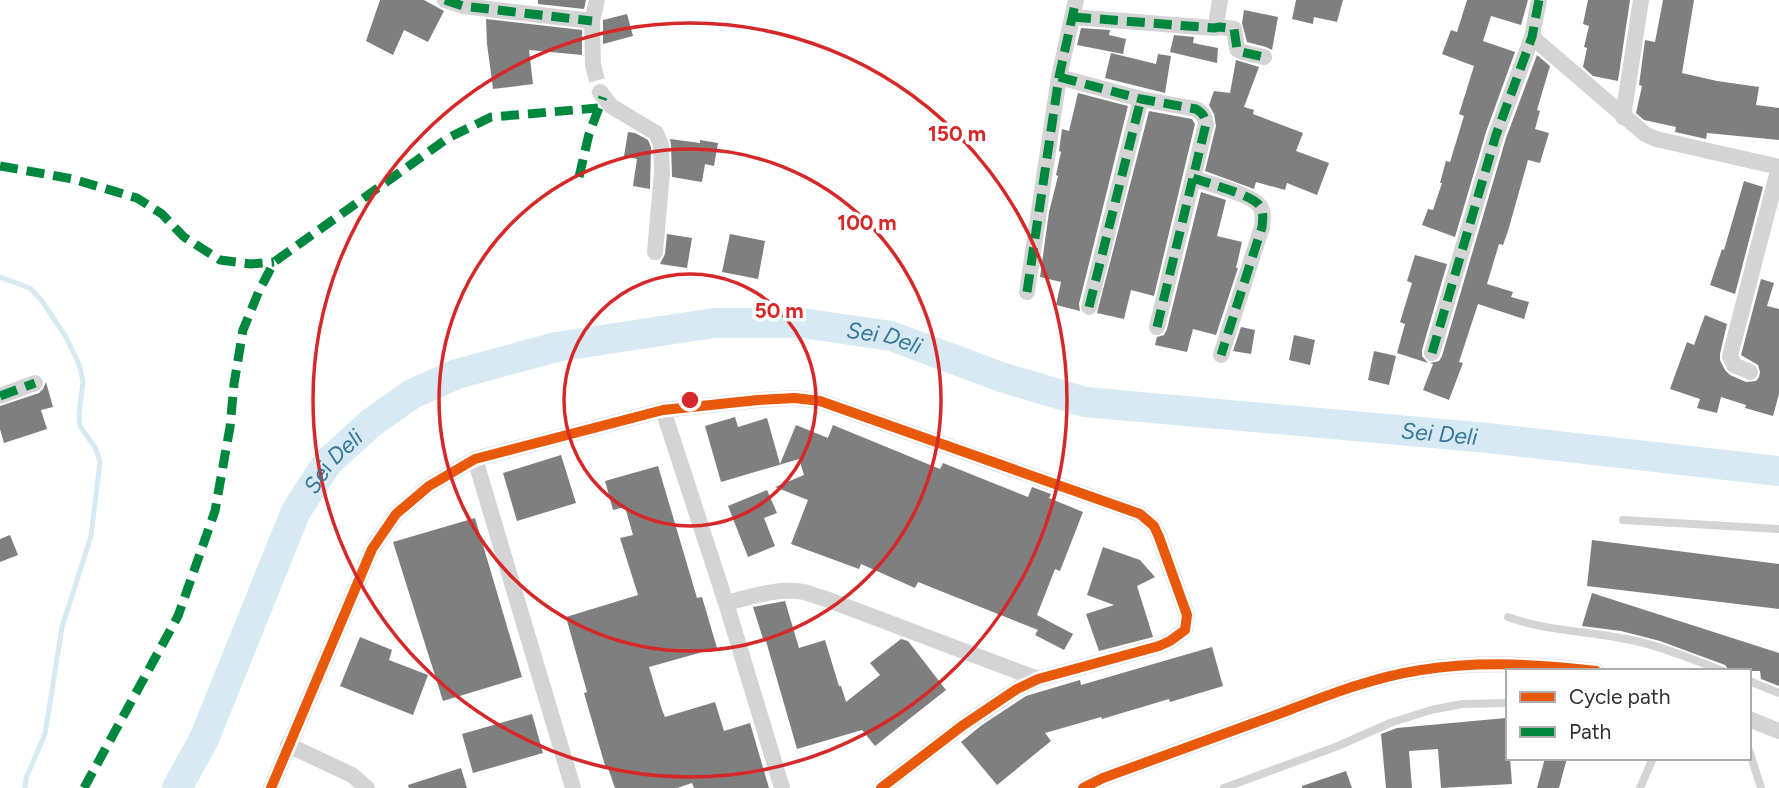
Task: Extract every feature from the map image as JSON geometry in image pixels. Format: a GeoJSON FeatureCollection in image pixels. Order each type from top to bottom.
{"type":"FeatureCollection","features":[{"type":"Feature","properties":{"kind":"street"},"geometry":{"type":"LineString","coordinates":[[445,0],[463,6],[592,21]]}},
{"type":"Feature","properties":{"kind":"street"},"geometry":{"type":"LineString","coordinates":[[593,65],[592,21],[597,0]]}},
{"type":"Feature","properties":{"kind":"street"},"geometry":{"type":"LineString","coordinates":[[1027,292],[1059,77],[1076,0]]}},
{"type":"Feature","properties":{"kind":"street"},"geometry":{"type":"LineString","coordinates":[[1217,18],[1220,0]]}},
{"type":"Feature","properties":{"kind":"street"},"geometry":{"type":"LineString","coordinates":[[1432,353],[1496,135],[1532,37],[1539,0]]}},
{"type":"Feature","properties":{"kind":"street"},"geometry":{"type":"LineString","coordinates":[[1623,117],[1641,0]]}},
{"type":"Feature","properties":{"kind":"street"},"geometry":{"type":"LineString","coordinates":[[1073,17],[1214,28],[1220,26],[1234,29],[1237,49],[1264,57]]}},
{"type":"Feature","properties":{"kind":"street"},"geometry":{"type":"LineString","coordinates":[[1532,37],[1639,131],[1656,139],[1779,167],[1730,356],[1734,365],[1750,372]]}},
{"type":"Feature","properties":{"kind":"street"},"geometry":{"type":"LineString","coordinates":[[1059,77],[1141,99],[1196,109],[1204,115],[1206,124],[1157,327]]}},
{"type":"Feature","properties":{"kind":"street"},"geometry":{"type":"LineString","coordinates":[[600,92],[611,106],[657,135],[661,145],[662,173],[655,251]]}},
{"type":"Feature","properties":{"kind":"street"},"geometry":{"type":"LineString","coordinates":[[1089,307],[1141,99]]}},
{"type":"Feature","properties":{"kind":"street"},"geometry":{"type":"LineString","coordinates":[[1193,178],[1257,202],[1262,211],[1262,227],[1221,355]]}},
{"type":"Feature","properties":{"kind":"street"},"geometry":{"type":"LineString","coordinates":[[0,396],[34,383]]}},
{"type":"Feature","properties":{"kind":"street"},"geometry":{"type":"LineString","coordinates":[[271,788],[372,549],[396,514],[429,486],[475,459],[663,410],[795,398],[820,401],[1140,514],[1154,526],[1187,615],[1185,629],[1159,646],[1038,679],[1017,689],[962,726],[881,788]]}},
{"type":"Feature","properties":{"kind":"street"},"geometry":{"type":"LineString","coordinates":[[663,410],[726,603],[782,788]]}},
{"type":"Feature","properties":{"kind":"street"},"geometry":{"type":"LineString","coordinates":[[475,459],[573,788]]}},
{"type":"Feature","properties":{"kind":"street"},"geometry":{"type":"LineString","coordinates":[[726,603],[763,594],[803,592],[1038,679]]}},
{"type":"Feature","properties":{"kind":"street"},"geometry":{"type":"LineString","coordinates":[[1083,788],[1105,783],[1347,689],[1420,670],[1491,665],[1581,669]]}},
{"type":"Feature","properties":{"kind":"street"},"geometry":{"type":"LineString","coordinates":[[1751,720],[1779,731]]}},
{"type":"Feature","properties":{"kind":"street"},"geometry":{"type":"LineString","coordinates":[[288,745],[352,775],[367,788]]}},
{"type":"Feature","properties":{"kind":"lane"},"geometry":{"type":"LineString","coordinates":[[1623,520],[1779,529]]}},
{"type":"Feature","properties":{"kind":"lane"},"geometry":{"type":"LineString","coordinates":[[1508,617],[1524,623],[1636,641],[1718,669]]}},
{"type":"Feature","properties":{"kind":"lane"},"geometry":{"type":"LineString","coordinates":[[1751,682],[1779,693]]}},
{"type":"Feature","properties":{"kind":"lane"},"geometry":{"type":"LineString","coordinates":[[1224,788],[1430,710],[1462,704],[1506,703]]}},
{"type":"Feature","properties":{"kind":"lane"},"geometry":{"type":"LineString","coordinates":[[1751,757],[1760,788]]}},
{"type":"Feature","properties":{"kind":"lane"},"geometry":{"type":"LineString","coordinates":[[1640,788],[1652,760]]}},
{"type":"Feature","properties":{"kind":"building"},"geometry":{"type":"Polygon","coordinates":[[[380,0],[424,0],[444,11],[428,42],[404,30],[393,55],[366,41],[380,0]]]}},
{"type":"Feature","properties":{"kind":"building"},"geometry":{"type":"Polygon","coordinates":[[[538,0],[586,0],[584,9],[538,4],[538,0]]]}},
{"type":"Feature","properties":{"kind":"building"},"geometry":{"type":"Polygon","coordinates":[[[1296,0],[1343,0],[1337,22],[1314,17],[1313,24],[1292,19],[1296,0]]]}},
{"type":"Feature","properties":{"kind":"building"},"geometry":{"type":"Polygon","coordinates":[[[1467,0],[1528,0],[1521,25],[1491,16],[1483,41],[1515,52],[1486,132],[1455,237],[1422,225],[1428,209],[1433,210],[1446,161],[1450,162],[1464,116],[1459,114],[1474,66],[1442,54],[1451,30],[1457,32],[1467,0]]]}},
{"type":"Feature","properties":{"kind":"building"},"geometry":{"type":"Polygon","coordinates":[[[1588,0],[1630,0],[1618,81],[1593,76],[1583,67],[1589,26],[1583,24],[1588,0]]]}},
{"type":"Feature","properties":{"kind":"building"},"geometry":{"type":"Polygon","coordinates":[[[1663,0],[1694,0],[1682,73],[1759,87],[1756,105],[1779,108],[1779,140],[1707,133],[1706,139],[1675,132],[1676,127],[1644,120],[1636,113],[1642,86],[1639,85],[1645,40],[1655,42],[1663,0]]]}},
{"type":"Feature","properties":{"kind":"building"},"geometry":{"type":"Polygon","coordinates":[[[1244,10],[1278,17],[1272,50],[1247,42],[1242,23],[1244,10]]]}},
{"type":"Feature","properties":{"kind":"building"},"geometry":{"type":"Polygon","coordinates":[[[627,14],[633,36],[603,44],[603,20],[627,14]]]}},
{"type":"Feature","properties":{"kind":"building"},"geometry":{"type":"Polygon","coordinates":[[[486,19],[582,30],[582,55],[529,50],[533,84],[493,89],[486,19]]]}},
{"type":"Feature","properties":{"kind":"building"},"geometry":{"type":"Polygon","coordinates":[[[1081,28],[1110,30],[1109,35],[1126,39],[1123,54],[1077,45],[1081,28]]]}},
{"type":"Feature","properties":{"kind":"building"},"geometry":{"type":"Polygon","coordinates":[[[1174,35],[1194,37],[1193,43],[1218,48],[1217,63],[1170,52],[1174,35]]]}},
{"type":"Feature","properties":{"kind":"building"},"geometry":{"type":"Polygon","coordinates":[[[1111,53],[1156,64],[1158,54],[1171,56],[1165,93],[1105,78],[1111,53]]]}},
{"type":"Feature","properties":{"kind":"building"},"geometry":{"type":"Polygon","coordinates":[[[1537,55],[1550,66],[1537,110],[1540,111],[1535,129],[1549,133],[1540,163],[1528,160],[1508,231],[1503,245],[1499,244],[1487,284],[1513,292],[1511,297],[1529,302],[1524,319],[1478,304],[1459,362],[1463,363],[1449,400],[1423,390],[1433,364],[1430,363],[1439,361],[1442,356],[1506,138],[1537,55]]]}},
{"type":"Feature","properties":{"kind":"building"},"geometry":{"type":"Polygon","coordinates":[[[1236,60],[1259,67],[1244,107],[1254,110],[1253,114],[1303,133],[1296,151],[1329,163],[1317,195],[1287,183],[1285,190],[1256,182],[1254,189],[1205,171],[1216,126],[1209,105],[1214,91],[1230,93],[1236,60]]]}},
{"type":"Feature","properties":{"kind":"building"},"geometry":{"type":"Polygon","coordinates":[[[1078,93],[1128,106],[1079,304],[1080,311],[1056,305],[1061,282],[1040,277],[1049,212],[1058,176],[1062,129],[1069,131],[1078,93]]]}},
{"type":"Feature","properties":{"kind":"building"},"geometry":{"type":"Polygon","coordinates":[[[1149,111],[1192,119],[1195,124],[1154,296],[1131,290],[1124,319],[1097,313],[1149,111]]]}},
{"type":"Feature","properties":{"kind":"building"},"geometry":{"type":"Polygon","coordinates":[[[628,132],[648,140],[651,147],[650,189],[633,186],[637,159],[624,156],[628,132]]]}},
{"type":"Feature","properties":{"kind":"building"},"geometry":{"type":"Polygon","coordinates":[[[670,139],[718,143],[714,166],[705,164],[702,182],[672,177],[670,139]]]}},
{"type":"Feature","properties":{"kind":"building"},"geometry":{"type":"Polygon","coordinates":[[[1744,181],[1763,187],[1735,294],[1710,285],[1722,249],[1724,250],[1744,181]]]}},
{"type":"Feature","properties":{"kind":"building"},"geometry":{"type":"Polygon","coordinates":[[[1201,192],[1226,200],[1217,236],[1242,242],[1238,268],[1216,335],[1193,329],[1187,352],[1155,345],[1157,337],[1164,335],[1167,329],[1201,192]]]}},
{"type":"Feature","properties":{"kind":"building"},"geometry":{"type":"Polygon","coordinates":[[[667,234],[692,238],[687,268],[660,264],[665,254],[667,234]]]}},
{"type":"Feature","properties":{"kind":"building"},"geometry":{"type":"Polygon","coordinates":[[[730,234],[765,241],[758,279],[722,272],[730,234]]]}},
{"type":"Feature","properties":{"kind":"building"},"geometry":{"type":"Polygon","coordinates":[[[1415,255],[1447,264],[1422,350],[1422,356],[1428,363],[1397,353],[1405,324],[1400,322],[1412,283],[1407,281],[1415,255]]]}},
{"type":"Feature","properties":{"kind":"building"},"geometry":{"type":"Polygon","coordinates":[[[1761,279],[1774,283],[1767,306],[1779,309],[1779,394],[1773,416],[1721,397],[1717,413],[1697,408],[1700,399],[1670,389],[1687,342],[1694,345],[1705,315],[1727,324],[1720,354],[1725,370],[1746,382],[1756,381],[1759,377],[1758,365],[1741,355],[1761,279]]]}},
{"type":"Feature","properties":{"kind":"building"},"geometry":{"type":"Polygon","coordinates":[[[1241,327],[1255,330],[1251,354],[1233,351],[1241,327]]]}},
{"type":"Feature","properties":{"kind":"building"},"geometry":{"type":"Polygon","coordinates":[[[1294,335],[1315,340],[1310,365],[1289,360],[1294,335]]]}},
{"type":"Feature","properties":{"kind":"building"},"geometry":{"type":"Polygon","coordinates":[[[1374,351],[1396,356],[1389,385],[1368,380],[1374,351]]]}},
{"type":"Feature","properties":{"kind":"building"},"geometry":{"type":"Polygon","coordinates":[[[46,382],[53,407],[41,410],[47,429],[4,443],[0,429],[0,406],[39,393],[46,382]]]}},
{"type":"Feature","properties":{"kind":"building"},"geometry":{"type":"Polygon","coordinates":[[[735,417],[738,427],[767,418],[780,464],[796,425],[828,438],[833,425],[940,469],[943,463],[1028,497],[1032,487],[1051,494],[1049,498],[1083,512],[1060,571],[1055,569],[1037,615],[1073,634],[1064,650],[1035,635],[1038,630],[918,582],[915,588],[861,564],[859,569],[791,544],[808,500],[775,487],[804,475],[799,459],[721,482],[705,426],[735,417]]]}},
{"type":"Feature","properties":{"kind":"building"},"geometry":{"type":"Polygon","coordinates":[[[561,455],[576,503],[517,521],[503,473],[561,455]]]}},
{"type":"Feature","properties":{"kind":"building"},"geometry":{"type":"Polygon","coordinates":[[[658,466],[697,598],[702,597],[717,648],[649,667],[662,710],[665,717],[715,702],[724,731],[750,723],[769,788],[694,788],[692,783],[677,788],[615,788],[608,768],[606,769],[566,617],[638,595],[620,538],[633,535],[625,507],[613,510],[605,481],[658,466]]]}},
{"type":"Feature","properties":{"kind":"building"},"geometry":{"type":"Polygon","coordinates":[[[767,490],[777,513],[764,518],[775,546],[748,557],[728,506],[767,490]]]}},
{"type":"Feature","properties":{"kind":"building"},"geometry":{"type":"Polygon","coordinates":[[[475,518],[522,677],[443,701],[393,542],[475,518]]]}},
{"type":"Feature","properties":{"kind":"building"},"geometry":{"type":"Polygon","coordinates":[[[10,535],[18,555],[0,562],[0,539],[10,535]]]}},
{"type":"Feature","properties":{"kind":"building"},"geometry":{"type":"Polygon","coordinates":[[[1592,540],[1779,564],[1779,609],[1587,586],[1592,540]]]}},
{"type":"Feature","properties":{"kind":"building"},"geometry":{"type":"Polygon","coordinates":[[[1103,547],[1140,560],[1155,577],[1137,586],[1153,637],[1099,651],[1086,614],[1114,605],[1087,595],[1103,547]]]}},
{"type":"Feature","properties":{"kind":"building"},"geometry":{"type":"Polygon","coordinates":[[[1592,593],[1779,653],[1779,686],[1761,679],[1760,671],[1728,669],[1725,665],[1660,641],[1621,631],[1582,626],[1592,593]]]}},
{"type":"Feature","properties":{"kind":"building"},"geometry":{"type":"Polygon","coordinates":[[[785,601],[799,648],[825,640],[846,702],[880,675],[870,663],[901,639],[908,641],[946,690],[875,746],[862,730],[797,749],[766,641],[764,642],[753,607],[785,601]]]}},
{"type":"Feature","properties":{"kind":"building"},"geometry":{"type":"Polygon","coordinates":[[[360,637],[392,650],[389,660],[428,675],[413,715],[340,686],[360,637]]]}},
{"type":"Feature","properties":{"kind":"building"},"geometry":{"type":"Polygon","coordinates":[[[1212,647],[1223,686],[1045,733],[1051,741],[997,785],[961,742],[1026,696],[1080,680],[1081,685],[1212,647]]]}},
{"type":"Feature","properties":{"kind":"building"},"geometry":{"type":"Polygon","coordinates":[[[532,714],[543,753],[473,773],[462,734],[532,714]]]}},
{"type":"Feature","properties":{"kind":"building"},"geometry":{"type":"Polygon","coordinates":[[[1506,718],[1506,760],[1510,760],[1512,784],[1441,788],[1438,749],[1409,751],[1412,788],[1386,788],[1381,734],[1397,728],[1506,718]]]}},
{"type":"Feature","properties":{"kind":"building"},"geometry":{"type":"Polygon","coordinates":[[[1544,760],[1566,760],[1559,788],[1537,788],[1544,760]]]}},
{"type":"Feature","properties":{"kind":"building"},"geometry":{"type":"Polygon","coordinates":[[[461,768],[467,788],[409,788],[408,785],[461,768]]]}},
{"type":"Feature","properties":{"kind":"building"},"geometry":{"type":"Polygon","coordinates":[[[1346,771],[1352,788],[1302,788],[1302,786],[1346,771]]]}},
{"type":"Feature","properties":{"kind":"waterway"},"geometry":{"type":"LineString","coordinates":[[0,277],[30,288],[66,337],[79,364],[83,381],[80,426],[96,449],[100,462],[91,536],[62,627],[45,734],[26,778],[25,788]]}},
{"type":"Feature","properties":{"kind":"waterway","name":"Sei Deli"},"geometry":{"type":"LineString","coordinates":[[177,788],[204,739],[296,511],[328,462],[371,423],[412,394],[457,374],[556,347],[714,323],[802,323],[891,336],[1001,377],[1085,402],[1488,438],[1779,471]]}},
{"type":"Feature","properties":{"kind":"tunnel"},"geometry":{"type":"LineString","coordinates":[[593,65],[600,92]]}},
{"type":"Feature","properties":{"kind":"marked path"},"geometry":{"type":"LineString","coordinates":[[445,0],[463,6],[592,21]]}},
{"type":"Feature","properties":{"kind":"marked path"},"geometry":{"type":"LineString","coordinates":[[1027,292],[1059,77],[1076,0]]}},
{"type":"Feature","properties":{"kind":"marked path"},"geometry":{"type":"LineString","coordinates":[[1432,353],[1496,135],[1532,37],[1539,0]]}},
{"type":"Feature","properties":{"kind":"marked path"},"geometry":{"type":"LineString","coordinates":[[1073,17],[1234,29],[1237,49],[1264,57]]}},
{"type":"Feature","properties":{"kind":"marked path"},"geometry":{"type":"LineString","coordinates":[[1059,77],[1141,99],[1196,109],[1204,117],[1206,124],[1157,327]]}},
{"type":"Feature","properties":{"kind":"marked path"},"geometry":{"type":"LineString","coordinates":[[579,177],[589,134],[603,97]]}},
{"type":"Feature","properties":{"kind":"marked path"},"geometry":{"type":"LineString","coordinates":[[1089,307],[1141,99]]}},
{"type":"Feature","properties":{"kind":"marked path"},"geometry":{"type":"LineString","coordinates":[[84,788],[178,616],[215,511],[243,330],[274,262],[448,138],[491,117],[598,108]]}},
{"type":"Feature","properties":{"kind":"marked path"},"geometry":{"type":"LineString","coordinates":[[0,166],[73,179],[137,198],[162,214],[184,237],[220,260],[251,264],[274,262]]}},
{"type":"Feature","properties":{"kind":"marked path"},"geometry":{"type":"LineString","coordinates":[[1193,178],[1248,197],[1259,205],[1263,218],[1221,355]]}},
{"type":"Feature","properties":{"kind":"marked path"},"geometry":{"type":"LineString","coordinates":[[0,396],[35,383]]}},
{"type":"Feature","properties":{"kind":"cycle path"},"geometry":{"type":"LineString","coordinates":[[271,788],[372,549],[396,514],[429,486],[475,459],[663,410],[795,398],[820,401],[1140,514],[1154,526],[1187,615],[1185,630],[1159,646],[1038,679],[1017,689],[962,726],[881,788]]}},
{"type":"Feature","properties":{"kind":"cycle path"},"geometry":{"type":"LineString","coordinates":[[1083,788],[1103,778],[1334,693],[1403,673],[1442,667],[1486,665],[1574,669]]}}]}
